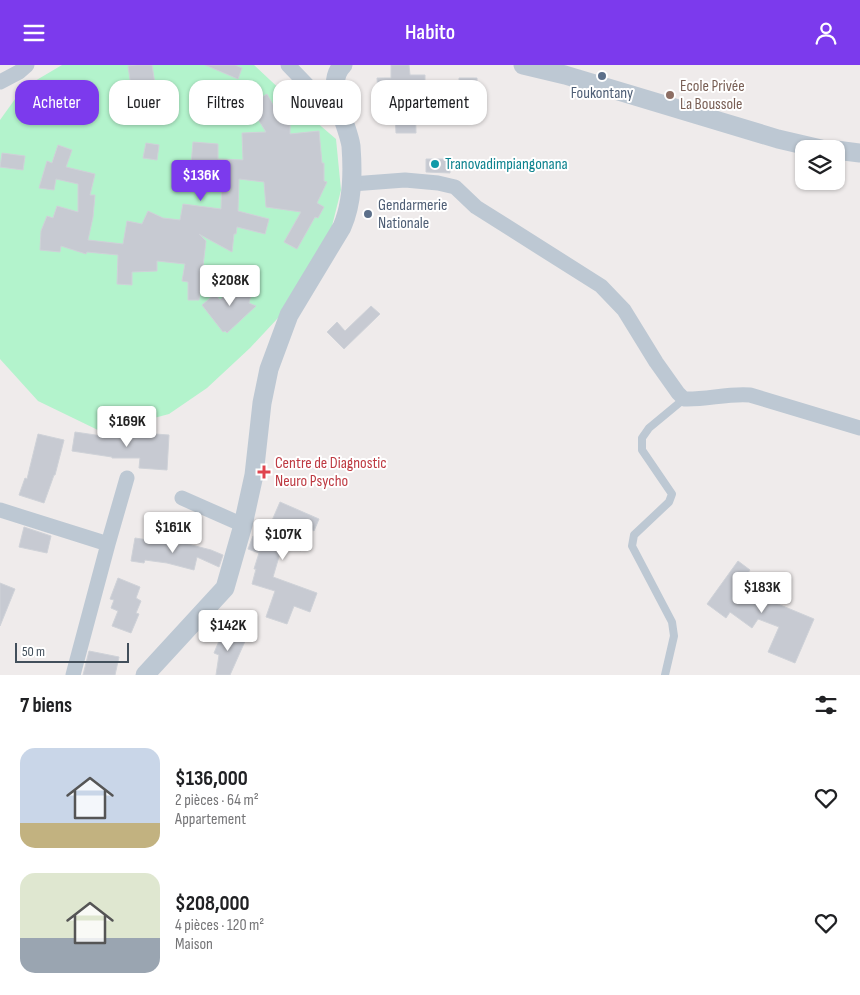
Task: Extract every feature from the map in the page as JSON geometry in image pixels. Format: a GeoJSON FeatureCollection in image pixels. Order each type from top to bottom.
{"type":"FeatureCollection","features":[{"type":"Feature","properties":{"kind":"street"},"geometry":{"type":"LineString","coordinates":[[0,82],[28,65]]}},
{"type":"Feature","properties":{"kind":"street"},"geometry":{"type":"LineString","coordinates":[[288,65],[302,80]]}},
{"type":"Feature","properties":{"kind":"street"},"geometry":{"type":"LineString","coordinates":[[336,80],[343,65]]}},
{"type":"Feature","properties":{"kind":"street"},"geometry":{"type":"LineString","coordinates":[[523,65],[565,75],[795,143]]}},
{"type":"Feature","properties":{"kind":"street"},"geometry":{"type":"LineString","coordinates":[[145,675],[225,588],[244,525],[254,475],[262,403],[270,369],[289,315],[342,227],[349,212],[352,184],[351,145],[346,125]]}},
{"type":"Feature","properties":{"kind":"street"},"geometry":{"type":"LineString","coordinates":[[845,151],[860,153]]}},
{"type":"Feature","properties":{"kind":"street"},"geometry":{"type":"LineString","coordinates":[[352,184],[406,180],[438,183],[455,187],[476,207],[601,286],[624,310],[656,362],[684,399],[693,400],[738,394],[750,395],[860,428]]}},
{"type":"Feature","properties":{"kind":"street"},"geometry":{"type":"LineString","coordinates":[[73,675],[127,478]]}},
{"type":"Feature","properties":{"kind":"street"},"geometry":{"type":"LineString","coordinates":[[182,498],[244,525]]}},
{"type":"Feature","properties":{"kind":"street"},"geometry":{"type":"LineString","coordinates":[[0,510],[108,544]]}},
{"type":"Feature","properties":{"kind":"lane"},"geometry":{"type":"LineString","coordinates":[[665,675],[674,636],[672,622],[632,546],[634,535],[669,502],[672,495],[642,450],[642,437],[649,428],[684,399]]}},
{"type":"Feature","properties":{"kind":"green space"},"geometry":{"type":"Polygon","coordinates":[[[62,65],[254,65],[273,83],[273,125],[320,125],[336,139],[341,190],[327,246],[291,304],[250,348],[207,388],[169,414],[102,432],[38,401],[0,359],[0,120],[15,99],[15,125],[99,125],[99,80],[37,80],[62,65]]]}},
{"type":"Feature","properties":{"kind":"building"},"geometry":{"type":"Polygon","coordinates":[[[152,65],[154,80],[130,80],[128,66],[152,65]]]}},
{"type":"Feature","properties":{"kind":"building"},"geometry":{"type":"Polygon","coordinates":[[[205,65],[235,65],[242,68],[238,79],[205,65]]]}},
{"type":"Feature","properties":{"kind":"building"},"geometry":{"type":"Polygon","coordinates":[[[391,65],[409,65],[410,75],[425,75],[425,80],[377,80],[377,78],[391,78],[391,65]]]}},
{"type":"Feature","properties":{"kind":"building"},"geometry":{"type":"Polygon","coordinates":[[[459,78],[477,78],[477,80],[459,80],[459,78]]]}},
{"type":"Feature","properties":{"kind":"building"},"geometry":{"type":"Polygon","coordinates":[[[267,94],[273,105],[273,125],[290,125],[290,134],[319,131],[322,163],[324,163],[324,181],[327,182],[317,203],[324,207],[318,218],[315,217],[297,249],[284,242],[301,212],[266,207],[264,182],[239,179],[238,211],[269,219],[265,234],[237,227],[236,234],[234,234],[232,252],[199,234],[206,241],[199,300],[188,300],[188,282],[182,281],[185,264],[157,261],[157,271],[132,272],[132,285],[117,284],[118,255],[87,252],[86,254],[61,246],[60,252],[40,250],[41,231],[47,216],[53,218],[57,206],[78,212],[78,184],[56,179],[54,190],[39,188],[47,161],[52,163],[58,145],[72,150],[66,167],[95,174],[90,195],[95,195],[88,240],[123,244],[127,221],[142,224],[148,211],[163,218],[180,220],[183,204],[221,209],[222,177],[190,175],[193,142],[218,144],[218,159],[243,160],[242,133],[266,132],[262,125],[263,96],[267,94]]]}},
{"type":"Feature","properties":{"kind":"building"},"geometry":{"type":"Polygon","coordinates":[[[396,125],[416,125],[416,133],[396,133],[396,125]]]}},
{"type":"Feature","properties":{"kind":"building"},"geometry":{"type":"Polygon","coordinates":[[[146,143],[159,145],[157,160],[143,158],[146,143]]]}},
{"type":"Feature","properties":{"kind":"building"},"geometry":{"type":"Polygon","coordinates":[[[2,153],[25,156],[23,170],[0,167],[2,153]]]}},
{"type":"Feature","properties":{"kind":"building","name":"Tranovadimpiangonana"},"geometry":{"type":"Polygon","coordinates":[[[426,159],[450,159],[450,173],[426,172],[426,159]]]}},
{"type":"Feature","properties":{"kind":"building"},"geometry":{"type":"Polygon","coordinates":[[[242,279],[252,290],[249,303],[256,306],[227,333],[223,332],[202,305],[215,294],[220,300],[242,279]]]}},
{"type":"Feature","properties":{"kind":"building"},"geometry":{"type":"Polygon","coordinates":[[[371,306],[380,314],[344,349],[327,332],[337,322],[345,331],[371,306]]]}},
{"type":"Feature","properties":{"kind":"building"},"geometry":{"type":"Polygon","coordinates":[[[75,432],[109,437],[141,437],[141,433],[169,435],[167,470],[139,468],[140,458],[112,458],[72,451],[75,432]]]}},
{"type":"Feature","properties":{"kind":"building"},"geometry":{"type":"Polygon","coordinates":[[[38,434],[64,440],[55,475],[44,503],[19,495],[25,478],[27,479],[38,434]]]}},
{"type":"Feature","properties":{"kind":"building"},"geometry":{"type":"Polygon","coordinates":[[[280,502],[319,519],[314,531],[311,529],[301,551],[283,543],[273,577],[317,593],[310,612],[294,606],[287,624],[266,617],[275,591],[252,584],[259,553],[248,549],[253,536],[264,539],[280,502]]]}},
{"type":"Feature","properties":{"kind":"building"},"geometry":{"type":"Polygon","coordinates":[[[24,527],[51,536],[47,553],[19,547],[24,527]]]}},
{"type":"Feature","properties":{"kind":"building"},"geometry":{"type":"Polygon","coordinates":[[[135,538],[180,545],[180,542],[223,555],[219,567],[197,557],[194,570],[167,563],[145,560],[144,563],[131,561],[135,538]]]}},
{"type":"Feature","properties":{"kind":"building"},"geometry":{"type":"Polygon","coordinates":[[[738,561],[750,570],[742,582],[772,604],[773,602],[814,619],[795,663],[768,652],[779,627],[758,619],[752,628],[730,612],[726,618],[707,604],[738,561]]]}},
{"type":"Feature","properties":{"kind":"building"},"geometry":{"type":"Polygon","coordinates":[[[118,578],[140,587],[136,598],[141,601],[136,613],[139,614],[131,633],[112,626],[118,611],[111,608],[114,600],[110,599],[118,578]]]}},
{"type":"Feature","properties":{"kind":"building"},"geometry":{"type":"Polygon","coordinates":[[[0,583],[15,589],[0,626],[0,583]]]}},
{"type":"Feature","properties":{"kind":"building"},"geometry":{"type":"Polygon","coordinates":[[[224,629],[246,639],[230,675],[216,675],[219,655],[214,653],[224,629]]]}},
{"type":"Feature","properties":{"kind":"building"},"geometry":{"type":"Polygon","coordinates":[[[89,651],[119,657],[115,675],[83,675],[89,651]]]}},
{"type":"Feature","properties":{"kind":"place","name":"Foukontany"},"geometry":{"type":"Point","coordinates":[602,76]}},
{"type":"Feature","properties":{"kind":"place","name":"Ecole Privée La Boussole"},"geometry":{"type":"Point","coordinates":[670,95]}},
{"type":"Feature","properties":{"kind":"place","name":"Tranovadimpiangonana"},"geometry":{"type":"Point","coordinates":[435,164]}},
{"type":"Feature","properties":{"kind":"place","name":"Gendarmerie Nationale"},"geometry":{"type":"Point","coordinates":[368,214]}},
{"type":"Feature","properties":{"kind":"place","name":"Centre de Diagnostic Neuro Psycho"},"geometry":{"type":"Point","coordinates":[264,472]}}]}
